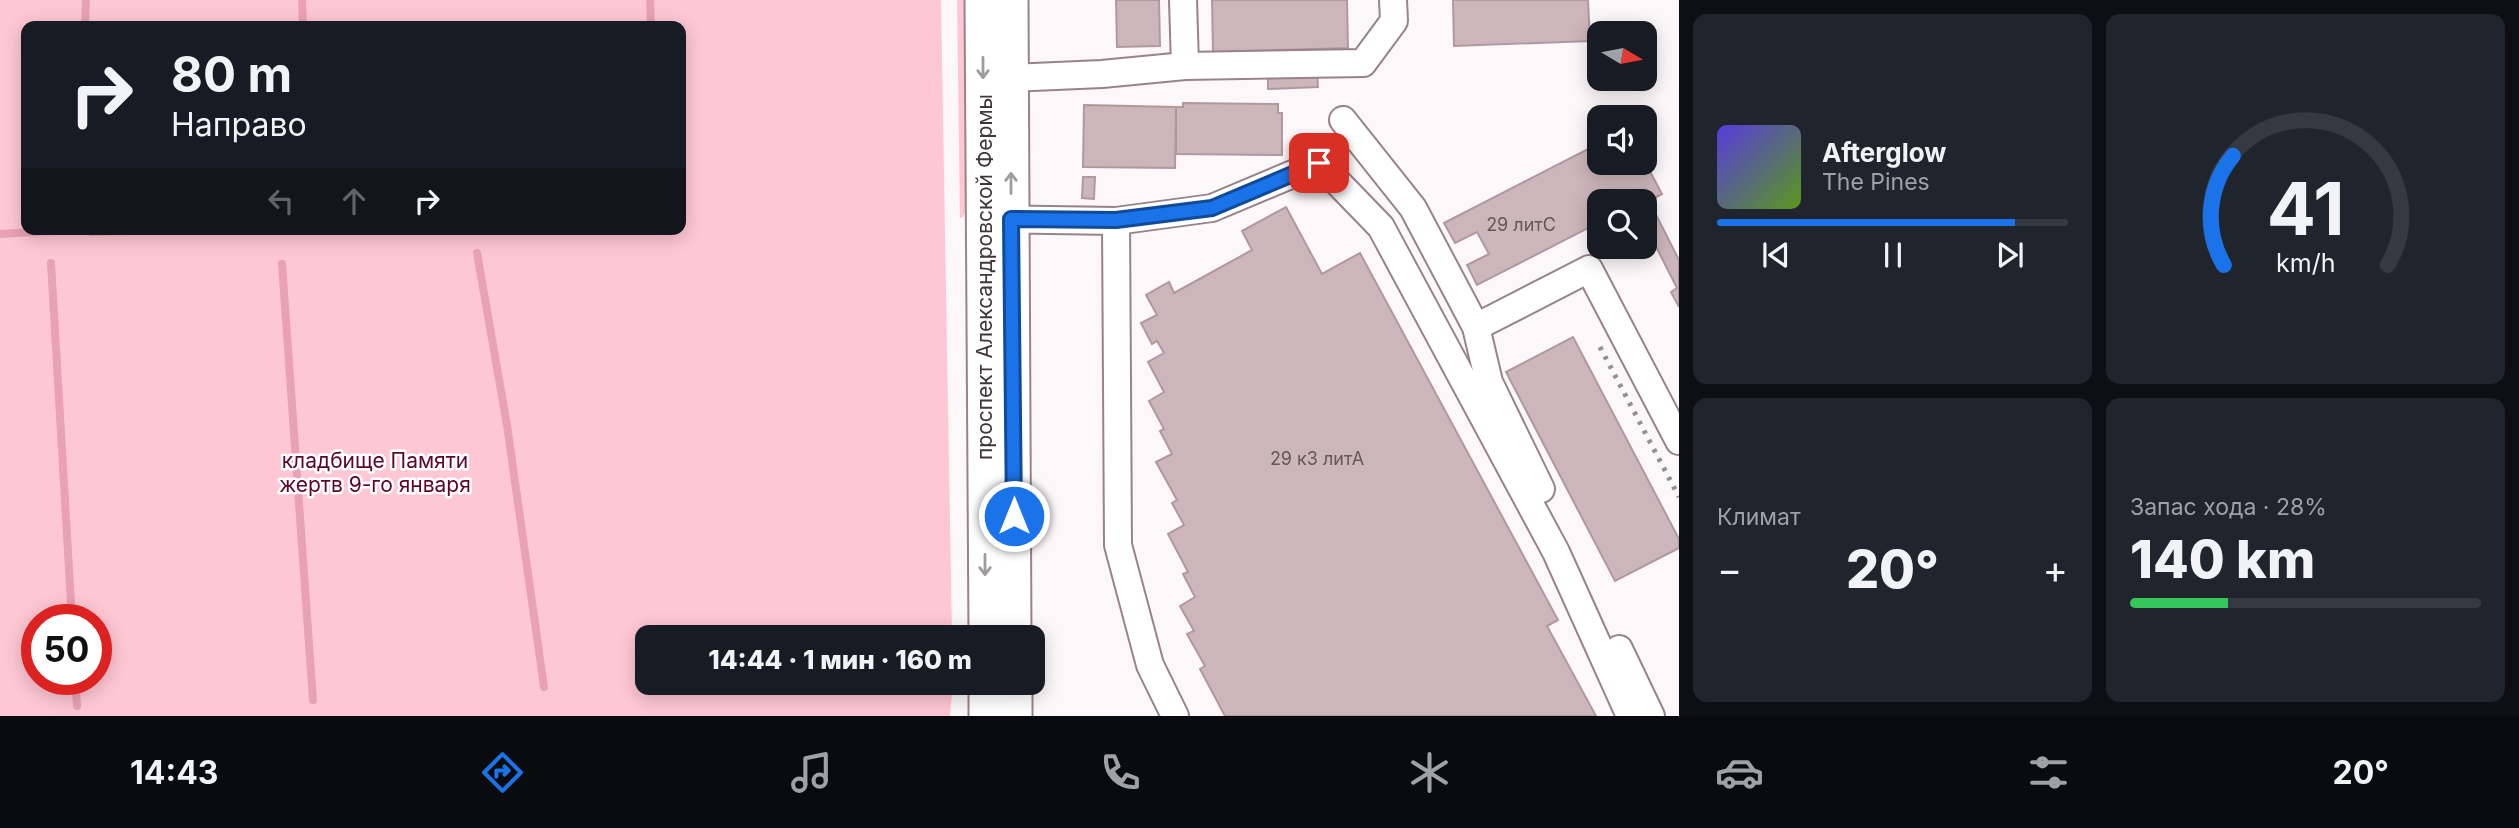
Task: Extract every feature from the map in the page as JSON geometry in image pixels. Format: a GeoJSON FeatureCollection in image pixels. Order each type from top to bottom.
{"type":"FeatureCollection","features":[{"type":"Feature","properties":{"kind":"main road","name":"проспект Александровской Фермы"},"geometry":{"type":"LineString","coordinates":[[982,0],[997,219],[1014,625]]}},
{"type":"Feature","properties":{"kind":"main road","name":"проспект Александровской Фермы"},"geometry":{"type":"LineString","coordinates":[[986,625],[997,219],[1011,78],[1011,0]]}},
{"type":"Feature","properties":{"kind":"main road"},"geometry":{"type":"LineString","coordinates":[[986,695],[986,716]]}},
{"type":"Feature","properties":{"kind":"main road"},"geometry":{"type":"LineString","coordinates":[[1015,695],[1015,716]]}},
{"type":"Feature","properties":{"kind":"lane"},"geometry":{"type":"LineString","coordinates":[[1182,0],[1185,66]]}},
{"type":"Feature","properties":{"kind":"lane"},"geometry":{"type":"LineString","coordinates":[[1011,78],[1102,74],[1185,66],[1363,63],[1394,20],[1393,0]]}},
{"type":"Feature","properties":{"kind":"lane"},"geometry":{"type":"LineString","coordinates":[[1343,120],[1413,208],[1476,327],[1489,382],[1651,716]]}},
{"type":"Feature","properties":{"kind":"lane"},"geometry":{"type":"LineString","coordinates":[[997,219],[1116,220],[1212,208],[1319,163],[1381,227],[1556,552],[1630,716]]}},
{"type":"Feature","properties":{"kind":"lane"},"geometry":{"type":"LineString","coordinates":[[1116,220],[1118,545],[1150,665],[1175,716]]}},
{"type":"Feature","properties":{"kind":"lane"},"geometry":{"type":"LineString","coordinates":[[1476,327],[1589,269],[1679,441]]}},
{"type":"Feature","properties":{"kind":"green space","name":"кладбище Памяти жертв 9-го января"},"geometry":{"type":"Polygon","coordinates":[[[0,0],[941,0],[952,625],[635,625],[635,695],[952,695],[950,716],[0,716],[0,0]]]}},
{"type":"Feature","properties":{"kind":"green space"},"geometry":{"type":"Polygon","coordinates":[[[957,0],[966,0],[968,206],[960,218],[957,0]]]}},
{"type":"Feature","properties":{"kind":"building"},"geometry":{"type":"Polygon","coordinates":[[[1116,0],[1159,0],[1160,46],[1117,47],[1116,0]]]}},
{"type":"Feature","properties":{"kind":"building"},"geometry":{"type":"Polygon","coordinates":[[[1212,0],[1347,0],[1348,48],[1213,52],[1212,0]]]}},
{"type":"Feature","properties":{"kind":"building"},"geometry":{"type":"Polygon","coordinates":[[[1453,0],[1588,0],[1587,41],[1454,46],[1453,0]]]}},
{"type":"Feature","properties":{"kind":"building"},"geometry":{"type":"Polygon","coordinates":[[[1317,72],[1318,87],[1268,89],[1268,73],[1317,72]]]}},
{"type":"Feature","properties":{"kind":"building"},"geometry":{"type":"Polygon","coordinates":[[[1183,103],[1278,104],[1278,113],[1282,113],[1282,155],[1176,154],[1176,107],[1183,107],[1183,103]]]}},
{"type":"Feature","properties":{"kind":"building"},"geometry":{"type":"Polygon","coordinates":[[[1084,105],[1176,107],[1175,168],[1083,167],[1084,105]]]}},
{"type":"Feature","properties":{"kind":"building"},"geometry":{"type":"Polygon","coordinates":[[[1587,150],[1587,175],[1652,175],[1662,194],[1657,197],[1657,189],[1587,189],[1587,229],[1477,285],[1467,265],[1489,254],[1477,232],[1455,243],[1444,223],[1587,150]]]}},
{"type":"Feature","properties":{"kind":"building"},"geometry":{"type":"Polygon","coordinates":[[[1083,177],[1095,177],[1094,199],[1082,198],[1083,177]]]}},
{"type":"Feature","properties":{"kind":"building"},"geometry":{"type":"Polygon","coordinates":[[[1286,207],[1322,274],[1360,253],[1558,620],[1547,626],[1596,716],[1225,716],[1200,669],[1205,666],[1187,634],[1194,631],[1180,606],[1195,597],[1183,574],[1188,572],[1168,534],[1184,525],[1172,503],[1177,500],[1156,462],[1172,454],[1160,431],[1164,429],[1149,401],[1164,392],[1148,362],[1164,353],[1157,341],[1152,344],[1141,323],[1157,315],[1146,295],[1169,282],[1174,293],[1252,250],[1242,231],[1286,207]]]}},
{"type":"Feature","properties":{"kind":"building"},"geometry":{"type":"Polygon","coordinates":[[[1657,217],[1679,260],[1679,307],[1671,292],[1677,288],[1657,249],[1657,217]]]}},
{"type":"Feature","properties":{"kind":"building"},"geometry":{"type":"Polygon","coordinates":[[[1573,337],[1679,539],[1679,548],[1615,581],[1506,372],[1573,337]]]}},
{"type":"Feature","properties":{"kind":"waterway"},"geometry":{"type":"LineString","coordinates":[[85,21],[86,0]]}},
{"type":"Feature","properties":{"kind":"waterway"},"geometry":{"type":"LineString","coordinates":[[302,0],[303,21]]}},
{"type":"Feature","properties":{"kind":"waterway"},"geometry":{"type":"LineString","coordinates":[[650,0],[651,21]]}},
{"type":"Feature","properties":{"kind":"waterway"},"geometry":{"type":"LineString","coordinates":[[0,234],[21,233]]}},
{"type":"Feature","properties":{"kind":"waterway"},"geometry":{"type":"LineString","coordinates":[[477,253],[507,425],[544,687]]}},
{"type":"Feature","properties":{"kind":"waterway"},"geometry":{"type":"LineString","coordinates":[[51,263],[71,604]]}},
{"type":"Feature","properties":{"kind":"waterway"},"geometry":{"type":"LineString","coordinates":[[282,264],[313,700]]}},
{"type":"Feature","properties":{"kind":"waterway"},"geometry":{"type":"LineString","coordinates":[[76,695],[77,706]]}},
{"type":"Feature","properties":{"kind":"railway"},"geometry":{"type":"LineString","coordinates":[[1600,347],[1679,497]]}},
{"type":"Feature","properties":{"kind":"route"},"geometry":{"type":"LineString","coordinates":[[1014,516],[1011,219],[1116,220],[1212,208],[1319,163]]}}]}
